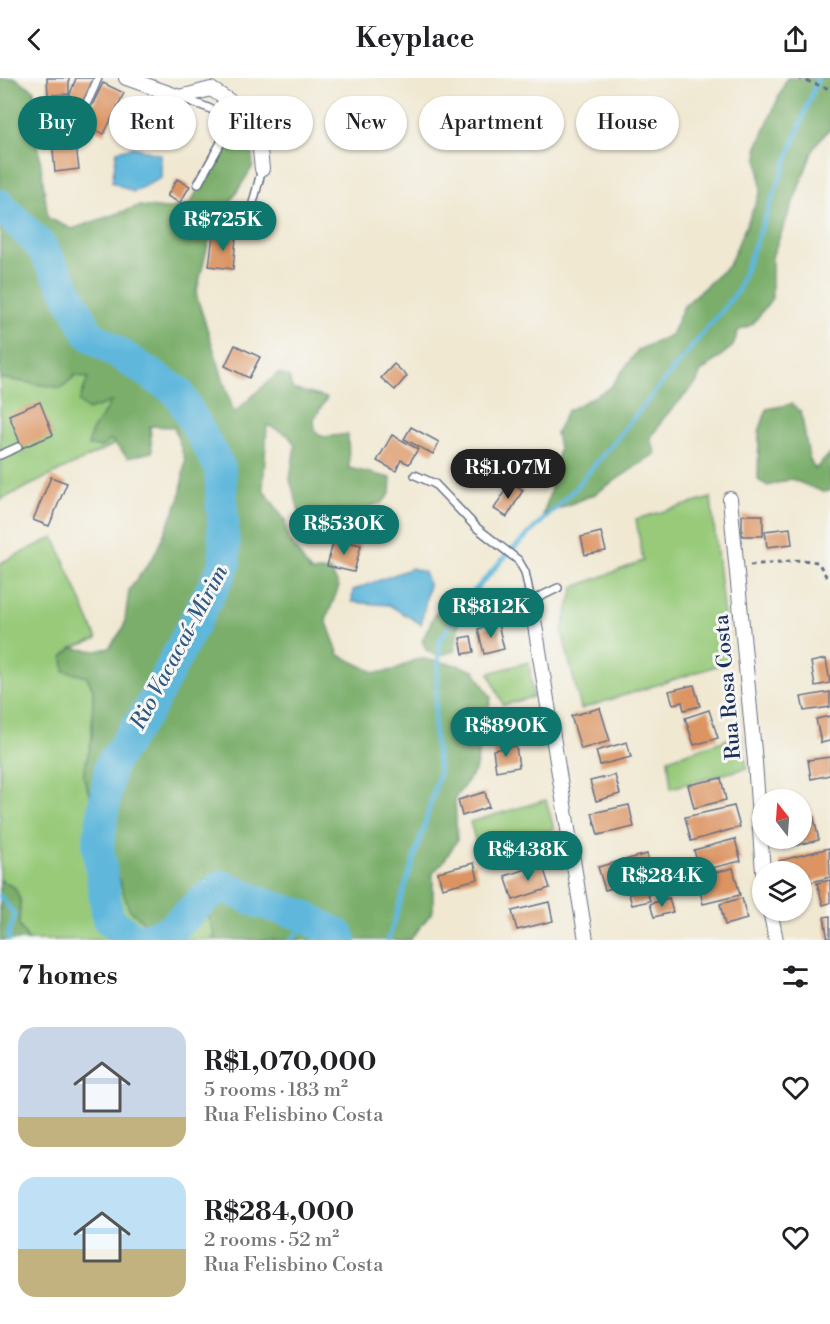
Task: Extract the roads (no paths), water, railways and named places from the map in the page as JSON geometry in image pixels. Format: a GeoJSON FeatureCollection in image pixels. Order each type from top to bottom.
{"type":"FeatureCollection","features":[{"type":"Feature","properties":{"kind":"street"},"geometry":{"type":"LineString","coordinates":[[126,78],[177,96]]}},
{"type":"Feature","properties":{"kind":"street"},"geometry":{"type":"LineString","coordinates":[[184,96],[211,89],[242,109],[258,131],[262,169]]}},
{"type":"Feature","properties":{"kind":"street","name":"Rua Rosa Costa"},"geometry":{"type":"LineString","coordinates":[[730,499],[762,861]]}},
{"type":"Feature","properties":{"kind":"street"},"geometry":{"type":"LineString","coordinates":[[531,601],[586,940]]}},
{"type":"Feature","properties":{"kind":"street"},"geometry":{"type":"LineString","coordinates":[[772,921],[776,940]]}},
{"type":"Feature","properties":{"kind":"lane"},"geometry":{"type":"LineString","coordinates":[[91,96],[98,78]]}},
{"type":"Feature","properties":{"kind":"lane"},"geometry":{"type":"LineString","coordinates":[[196,104],[222,115],[228,128],[198,184]]}},
{"type":"Feature","properties":{"kind":"lane"},"geometry":{"type":"LineString","coordinates":[[250,214],[262,169]]}},
{"type":"Feature","properties":{"kind":"lane"},"geometry":{"type":"LineString","coordinates":[[0,455],[18,447]]}},
{"type":"Feature","properties":{"kind":"lane"},"geometry":{"type":"LineString","coordinates":[[415,475],[435,484],[477,528],[518,560],[525,572],[531,601],[558,588]]}},
{"type":"Feature","properties":{"kind":"water"},"geometry":{"type":"Polygon","coordinates":[[[144,150],[161,155],[161,178],[133,192],[112,182],[117,151],[144,150]]]}},
{"type":"Feature","properties":{"kind":"water"},"geometry":{"type":"Polygon","coordinates":[[[412,568],[424,572],[429,584],[421,624],[389,605],[352,602],[353,590],[412,568]]]}},
{"type":"Feature","properties":{"kind":"waterway"},"geometry":{"type":"LineString","coordinates":[[388,940],[439,773],[434,729],[440,640],[468,598],[504,558],[575,489],[737,292],[818,78]]}},
{"type":"Feature","properties":{"kind":"waterway","name":"Rio Vacacaí-Mirim"},"geometry":{"type":"LineString","coordinates":[[0,205],[40,245],[89,334],[178,392],[220,468],[225,564],[149,709],[110,766],[98,846],[108,919],[135,940]]}},
{"type":"Feature","properties":{"kind":"waterway","name":"Rio Vacacaí-Mirim"},"geometry":{"type":"LineString","coordinates":[[142,940],[169,931],[222,886],[261,903],[302,915],[339,935],[341,940]]}},
{"type":"Feature","properties":{"kind":"waterway"},"geometry":{"type":"LineString","coordinates":[[0,896],[15,915],[8,935],[9,940]]}},
{"type":"Feature","properties":{"kind":"waterway"},"geometry":{"type":"LineString","coordinates":[[290,940],[313,921]]}}]}
